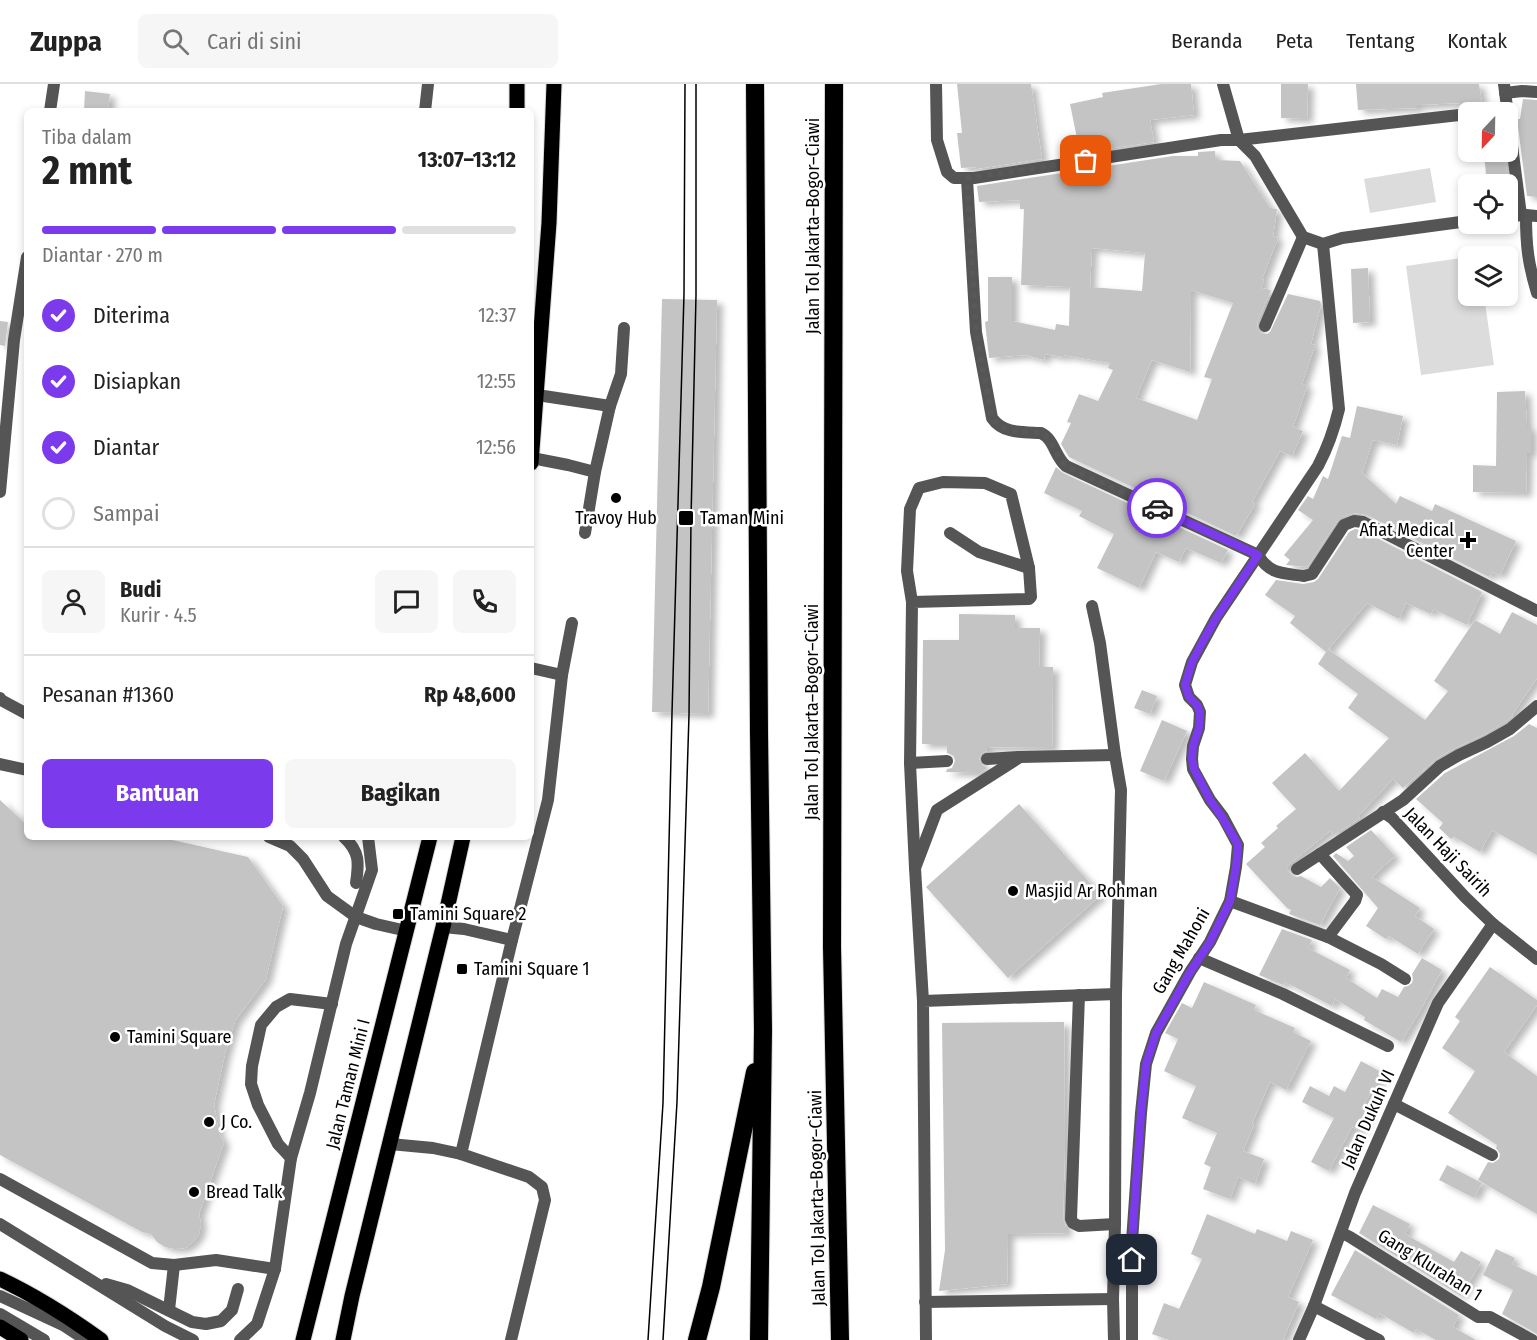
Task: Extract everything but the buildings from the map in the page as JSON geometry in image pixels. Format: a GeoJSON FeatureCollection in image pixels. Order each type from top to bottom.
{"type":"FeatureCollection","features":[{"type":"Feature","properties":{"kind":"highway"},"geometry":{"type":"LineString","coordinates":[[755,84],[759,732],[764,1030],[759,1340]]}},
{"type":"Feature","properties":{"kind":"highway","name":"Jalan Tol Jakarta–Bogor–Ciawi"},"geometry":{"type":"LineString","coordinates":[[834,84],[832,947],[840,1340]]}},
{"type":"Feature","properties":{"kind":"highway"},"geometry":{"type":"LineString","coordinates":[[697,1340],[711,1287],[764,1030]]}},
{"type":"Feature","properties":{"kind":"main road"},"geometry":{"type":"LineString","coordinates":[[517,84],[517,108]]}},
{"type":"Feature","properties":{"kind":"main road"},"geometry":{"type":"LineString","coordinates":[[534,428],[549,223],[554,84]]}},
{"type":"Feature","properties":{"kind":"main road","name":"Jalan Taman Mini I"},"geometry":{"type":"LineString","coordinates":[[303,1340],[429,840]]}},
{"type":"Feature","properties":{"kind":"main road"},"geometry":{"type":"LineString","coordinates":[[343,1340],[462,840]]}},
{"type":"Feature","properties":{"kind":"main road"},"geometry":{"type":"LineString","coordinates":[[0,1279],[29,1293],[101,1340]]}},
{"type":"Feature","properties":{"kind":"main road"},"geometry":{"type":"LineString","coordinates":[[4,1333],[21,1340]]}},
{"type":"Feature","properties":{"kind":"street"},"geometry":{"type":"LineString","coordinates":[[50,108],[54,84]]}},
{"type":"Feature","properties":{"kind":"street"},"geometry":{"type":"LineString","coordinates":[[425,108],[428,84]]}},
{"type":"Feature","properties":{"kind":"street"},"geometry":{"type":"LineString","coordinates":[[936,84],[937,140],[947,172],[954,178],[967,178],[1221,140],[1239,140],[1458,115]]}},
{"type":"Feature","properties":{"kind":"street"},"geometry":{"type":"LineString","coordinates":[[1223,84],[1239,140],[1255,156],[1303,237],[1323,244],[1342,238],[1458,223]]}},
{"type":"Feature","properties":{"kind":"street"},"geometry":{"type":"LineString","coordinates":[[1505,89],[1537,92]]}},
{"type":"Feature","properties":{"kind":"street"},"geometry":{"type":"LineString","coordinates":[[1518,162],[1528,215],[1526,244],[1529,267],[1537,293]]}},
{"type":"Feature","properties":{"kind":"street"},"geometry":{"type":"LineString","coordinates":[[967,178],[976,332],[992,418],[1000,427],[1045,435],[1066,466],[1258,555],[1264,564],[1273,570],[1304,576],[1312,574],[1344,525],[1354,521],[1363,522],[1537,611]]}},
{"type":"Feature","properties":{"kind":"street"},"geometry":{"type":"LineString","coordinates":[[1265,326],[1303,237]]}},
{"type":"Feature","properties":{"kind":"street"},"geometry":{"type":"LineString","coordinates":[[1258,555],[1318,466],[1333,433],[1339,410],[1323,244]]}},
{"type":"Feature","properties":{"kind":"street"},"geometry":{"type":"LineString","coordinates":[[0,492],[14,340],[24,276]]}},
{"type":"Feature","properties":{"kind":"street"},"geometry":{"type":"LineString","coordinates":[[585,533],[595,472],[610,406],[621,375],[624,328]]}},
{"type":"Feature","properties":{"kind":"street"},"geometry":{"type":"LineString","coordinates":[[537,394],[610,406]]}},
{"type":"Feature","properties":{"kind":"street"},"geometry":{"type":"LineString","coordinates":[[534,461],[568,465],[595,472]]}},
{"type":"Feature","properties":{"kind":"street"},"geometry":{"type":"LineString","coordinates":[[912,602],[1029,598],[1032,594],[1029,568],[1011,494],[985,483],[943,482],[919,488],[910,509],[907,572],[912,602],[910,763],[923,1001],[926,1340]]}},
{"type":"Feature","properties":{"kind":"street"},"geometry":{"type":"LineString","coordinates":[[950,533],[979,552],[1029,568]]}},
{"type":"Feature","properties":{"kind":"street","name":"Gang Mahoni"},"geometry":{"type":"LineString","coordinates":[[1132,1340],[1132,1241],[1146,1064],[1156,1033],[1190,972],[1210,942],[1230,901],[1238,845],[1194,769],[1193,746],[1199,728],[1200,712],[1189,697],[1185,685],[1192,662],[1203,641],[1258,555]]}},
{"type":"Feature","properties":{"kind":"street"},"geometry":{"type":"LineString","coordinates":[[1092,606],[1100,643],[1121,790],[1116,994],[1114,1340]]}},
{"type":"Feature","properties":{"kind":"street"},"geometry":{"type":"LineString","coordinates":[[461,1154],[548,800],[562,675],[572,623]]}},
{"type":"Feature","properties":{"kind":"street"},"geometry":{"type":"LineString","coordinates":[[534,670],[562,675]]}},
{"type":"Feature","properties":{"kind":"street"},"geometry":{"type":"LineString","coordinates":[[0,698],[24,712]]}},
{"type":"Feature","properties":{"kind":"street","name":"Jalan Haji Sairih"},"geometry":{"type":"LineString","coordinates":[[1537,706],[1510,729],[1440,766],[1403,800],[1383,812],[1392,818],[1493,924],[1537,959]]}},
{"type":"Feature","properties":{"kind":"street"},"geometry":{"type":"LineString","coordinates":[[987,759],[1115,755]]}},
{"type":"Feature","properties":{"kind":"street"},"geometry":{"type":"LineString","coordinates":[[915,868],[937,810],[1020,757]]}},
{"type":"Feature","properties":{"kind":"street"},"geometry":{"type":"LineString","coordinates":[[910,763],[947,761]]}},
{"type":"Feature","properties":{"kind":"street"},"geometry":{"type":"LineString","coordinates":[[0,764],[24,769]]}},
{"type":"Feature","properties":{"kind":"street"},"geometry":{"type":"LineString","coordinates":[[1297,869],[1383,812]]}},
{"type":"Feature","properties":{"kind":"street"},"geometry":{"type":"LineString","coordinates":[[347,840],[353,846],[358,864],[356,883]]}},
{"type":"Feature","properties":{"kind":"street"},"geometry":{"type":"LineString","coordinates":[[240,1340],[257,1324],[275,1269],[291,1158],[310,1093],[346,944],[372,870],[368,840]]}},
{"type":"Feature","properties":{"kind":"street"},"geometry":{"type":"LineString","coordinates":[[292,842],[327,896],[356,917],[407,931]]}},
{"type":"Feature","properties":{"kind":"street"},"geometry":{"type":"LineString","coordinates":[[1320,854],[1357,895],[1328,937]]}},
{"type":"Feature","properties":{"kind":"street"},"geometry":{"type":"LineString","coordinates":[[1230,901],[1328,937],[1382,964],[1405,979]]}},
{"type":"Feature","properties":{"kind":"street","name":"Jalan Dukuh VI"},"geometry":{"type":"LineString","coordinates":[[1299,1340],[1342,1233],[1355,1193],[1438,1003],[1493,924]]}},
{"type":"Feature","properties":{"kind":"street"},"geometry":{"type":"LineString","coordinates":[[443,927],[464,929],[512,940]]}},
{"type":"Feature","properties":{"kind":"street"},"geometry":{"type":"LineString","coordinates":[[1199,958],[1283,994],[1388,1046]]}},
{"type":"Feature","properties":{"kind":"street"},"geometry":{"type":"LineString","coordinates":[[923,1001],[1116,994]]}},
{"type":"Feature","properties":{"kind":"street"},"geometry":{"type":"LineString","coordinates":[[1079,995],[1071,1219],[1079,1226],[1115,1224]]}},
{"type":"Feature","properties":{"kind":"street"},"geometry":{"type":"LineString","coordinates":[[291,1158],[278,1144],[258,1105],[251,1084],[252,1066],[261,1025],[276,1007],[290,999],[332,1004]]}},
{"type":"Feature","properties":{"kind":"street"},"geometry":{"type":"LineString","coordinates":[[1394,1104],[1492,1155]]}},
{"type":"Feature","properties":{"kind":"street"},"geometry":{"type":"LineString","coordinates":[[390,1144],[433,1148],[461,1154],[529,1177],[542,1187],[545,1200],[511,1340]]}},
{"type":"Feature","properties":{"kind":"street"},"geometry":{"type":"LineString","coordinates":[[0,1179],[152,1263],[174,1265],[216,1260],[275,1269]]}},
{"type":"Feature","properties":{"kind":"street"},"geometry":{"type":"LineString","coordinates":[[0,1224],[165,1326],[194,1340]]}},
{"type":"Feature","properties":{"kind":"street","name":"Gang Klurahan 1"},"geometry":{"type":"LineString","coordinates":[[1342,1233],[1478,1317],[1490,1317],[1532,1340]]}},
{"type":"Feature","properties":{"kind":"street"},"geometry":{"type":"LineString","coordinates":[[169,1310],[174,1265]]}},
{"type":"Feature","properties":{"kind":"street"},"geometry":{"type":"LineString","coordinates":[[87,1278],[127,1290],[192,1322],[206,1324],[221,1321],[232,1310],[238,1289]]}},
{"type":"Feature","properties":{"kind":"street"},"geometry":{"type":"LineString","coordinates":[[0,1296],[63,1325],[86,1340]]}},
{"type":"Feature","properties":{"kind":"street"},"geometry":{"type":"LineString","coordinates":[[925,1302],[1113,1299]]}},
{"type":"Feature","properties":{"kind":"street"},"geometry":{"type":"LineString","coordinates":[[1314,1306],[1379,1340]]}},
{"type":"Feature","properties":{"kind":"street"},"geometry":{"type":"LineString","coordinates":[[0,1314],[44,1340]]}},
{"type":"Feature","properties":{"kind":"shaded area"},"geometry":{"type":"Polygon","coordinates":[[[1430,168],[1436,202],[1370,213],[1364,179],[1430,168]]]}},
{"type":"Feature","properties":{"kind":"shaded area"},"geometry":{"type":"Polygon","coordinates":[[[1458,258],[1458,306],[1485,306],[1494,365],[1421,375],[1406,266],[1458,258]]]}},
{"type":"Feature","properties":{"kind":"tram line"},"geometry":{"type":"LineString","coordinates":[[648,1340],[663,1103],[684,294],[685,84]]}},
{"type":"Feature","properties":{"kind":"tram line"},"geometry":{"type":"LineString","coordinates":[[663,1340],[677,1102],[689,715],[696,295],[696,84]]}},
{"type":"Feature","properties":{"kind":"way so far"},"geometry":{"type":"LineString","coordinates":[[1086,161],[967,178],[976,332],[992,418],[1000,427],[1008,430],[1045,435],[1066,466],[1157,508]]}},
{"type":"Feature","properties":{"kind":"place","name":"Travoy Hub"},"geometry":{"type":"Point","coordinates":[616,498]}},
{"type":"Feature","properties":{"kind":"place","name":"Taman Mini"},"geometry":{"type":"Point","coordinates":[686,518]}},
{"type":"Feature","properties":{"kind":"place","name":"Afiat Medical Center"},"geometry":{"type":"Point","coordinates":[1468,540]}},
{"type":"Feature","properties":{"kind":"place","name":"Masjid Ar Rohman"},"geometry":{"type":"Point","coordinates":[1013,891]}},
{"type":"Feature","properties":{"kind":"place","name":"Tamini Square 2"},"geometry":{"type":"Point","coordinates":[398,914]}},
{"type":"Feature","properties":{"kind":"place","name":"Tamini Square 1"},"geometry":{"type":"Point","coordinates":[462,969]}},
{"type":"Feature","properties":{"kind":"place","name":"Tamini Square"},"geometry":{"type":"Point","coordinates":[115,1037]}},
{"type":"Feature","properties":{"kind":"place","name":"J Co."},"geometry":{"type":"Point","coordinates":[209,1122]}},
{"type":"Feature","properties":{"kind":"place","name":"Bread Talk"},"geometry":{"type":"Point","coordinates":[194,1192]}},
{"type":"Feature","properties":{"kind":"route"},"geometry":{"type":"LineString","coordinates":[[1132,1260],[1146,1064],[1156,1033],[1190,972],[1210,942],[1230,901],[1236,867],[1238,845],[1194,769],[1193,746],[1199,728],[1200,712],[1189,697],[1185,685],[1192,662],[1203,641],[1258,555],[1157,508]]}}]}
